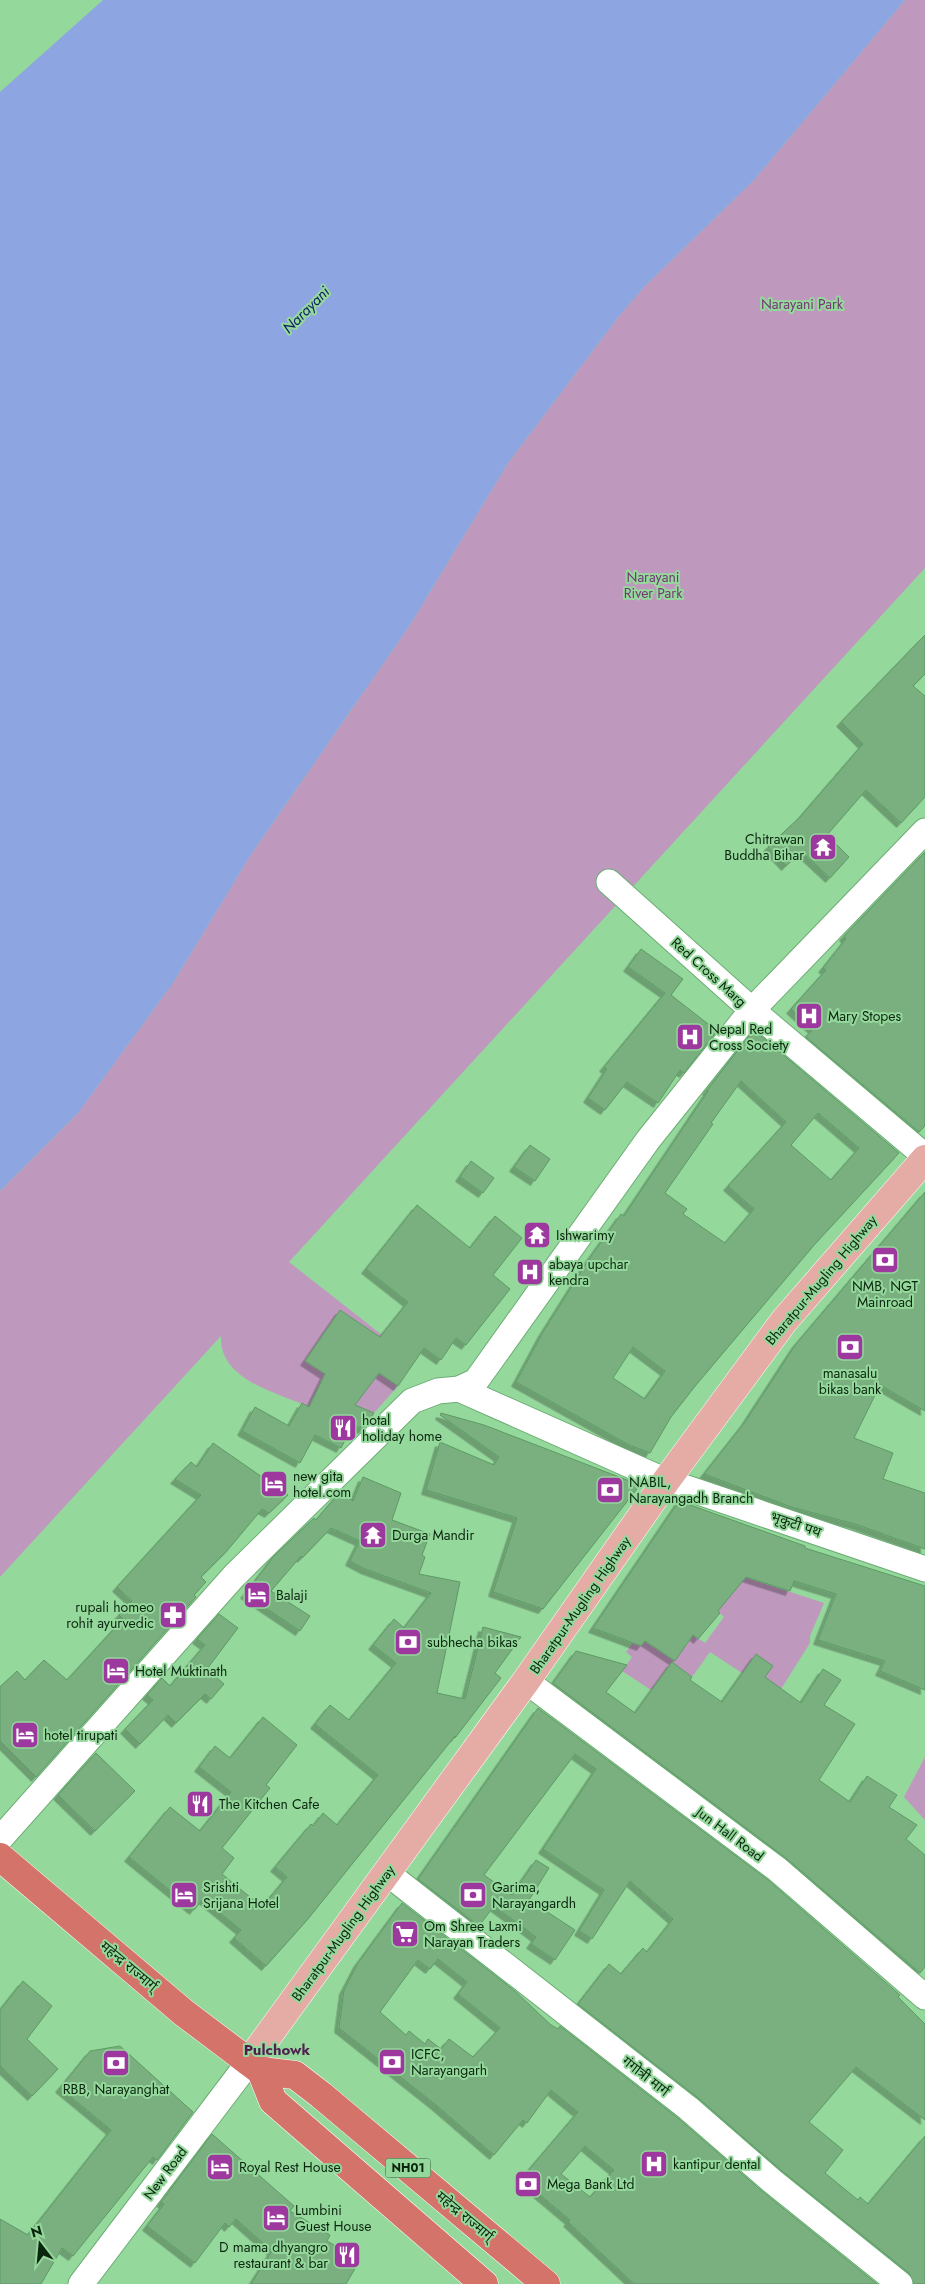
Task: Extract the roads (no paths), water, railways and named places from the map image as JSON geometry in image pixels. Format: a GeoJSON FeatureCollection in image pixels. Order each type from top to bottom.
{"type":"FeatureCollection","features":[{"type":"Feature","properties":{"kind":"highway","name":"महेन्द्र राज्मार्ग्"},"geometry":{"type":"LineString","coordinates":[[0,1856],[177,2007],[255,2066],[295,2074],[546,2284]]}},
{"type":"Feature","properties":{"kind":"highway","name":"NH01"},"geometry":{"type":"LineString","coordinates":[[255,2066],[273,2101],[484,2284]]}},
{"type":"Feature","properties":{"kind":"main road","name":"Bharatpur-Mugling Highway"},"geometry":{"type":"LineString","coordinates":[[255,2066],[387,1873],[526,1681],[666,1481],[784,1321],[925,1158]]}},
{"type":"Feature","properties":{"kind":"street"},"geometry":{"type":"LineString","coordinates":[[0,1839],[234,1576],[412,1400],[438,1391],[459,1389],[476,1381],[648,1140],[752,1010],[925,831]]}},
{"type":"Feature","properties":{"kind":"street","name":"Red Cross Marg"},"geometry":{"type":"LineString","coordinates":[[608,882],[752,1010],[925,1158]]}},
{"type":"Feature","properties":{"kind":"street","name":"भृकुटी पथ"},"geometry":{"type":"LineString","coordinates":[[459,1389],[666,1481],[925,1568]]}},
{"type":"Feature","properties":{"kind":"street","name":"Jun Hall Road"},"geometry":{"type":"LineString","coordinates":[[526,1681],[777,1869],[925,1997]]}},
{"type":"Feature","properties":{"kind":"street","name":"गंगोत्री मार्ग"},"geometry":{"type":"LineString","coordinates":[[387,1873],[688,2108],[779,2187],[900,2284]]}},
{"type":"Feature","properties":{"kind":"street","name":"New Road"},"geometry":{"type":"LineString","coordinates":[[81,2284],[255,2066]]}},
{"type":"Feature","properties":{"kind":"water","name":"Narayani"},"geometry":{"type":"Polygon","coordinates":[[[103,0],[905,0],[754,180],[645,286],[619,316],[508,463],[410,625],[250,856],[173,983],[78,1113],[0,1191],[0,92],[103,0]]]}},
{"type":"Feature","properties":{"kind":"place","name":"Chitrawan Buddha Bihar"},"geometry":{"type":"Point","coordinates":[823,847]}},
{"type":"Feature","properties":{"kind":"place","name":"Mary Stopes"},"geometry":{"type":"Point","coordinates":[809,1016]}},
{"type":"Feature","properties":{"kind":"place","name":"Nepal Red Cross Society"},"geometry":{"type":"Point","coordinates":[690,1037]}},
{"type":"Feature","properties":{"kind":"place","name":"Ishwarimy"},"geometry":{"type":"Point","coordinates":[537,1235]}},
{"type":"Feature","properties":{"kind":"place","name":"NMB, NGT Mainroad"},"geometry":{"type":"Point","coordinates":[885,1260]}},
{"type":"Feature","properties":{"kind":"place","name":"abaya upchar kendra"},"geometry":{"type":"Point","coordinates":[530,1272]}},
{"type":"Feature","properties":{"kind":"place","name":"manasalu bikas bank"},"geometry":{"type":"Point","coordinates":[850,1347]}},
{"type":"Feature","properties":{"kind":"place","name":"hotal holiday home"},"geometry":{"type":"Point","coordinates":[343,1428]}},
{"type":"Feature","properties":{"kind":"place","name":"new gita hotel.com"},"geometry":{"type":"Point","coordinates":[274,1484]}},
{"type":"Feature","properties":{"kind":"place","name":"NABIL, Narayangadh Branch"},"geometry":{"type":"Point","coordinates":[610,1490]}},
{"type":"Feature","properties":{"kind":"place","name":"Durga Mandir"},"geometry":{"type":"Point","coordinates":[373,1535]}},
{"type":"Feature","properties":{"kind":"place","name":"Balaji"},"geometry":{"type":"Point","coordinates":[257,1595]}},
{"type":"Feature","properties":{"kind":"place","name":"rupali homeo rohit ayurvedic"},"geometry":{"type":"Point","coordinates":[173,1615]}},
{"type":"Feature","properties":{"kind":"place","name":"subhecha bikas"},"geometry":{"type":"Point","coordinates":[408,1642]}},
{"type":"Feature","properties":{"kind":"place","name":"Hotel Muktinath"},"geometry":{"type":"Point","coordinates":[116,1671]}},
{"type":"Feature","properties":{"kind":"place","name":"hotel tirupati"},"geometry":{"type":"Point","coordinates":[25,1735]}},
{"type":"Feature","properties":{"kind":"place","name":"The Kitchen Cafe"},"geometry":{"type":"Point","coordinates":[200,1804]}},
{"type":"Feature","properties":{"kind":"place","name":"Srishti Srijana Hotel"},"geometry":{"type":"Point","coordinates":[184,1895]}},
{"type":"Feature","properties":{"kind":"place","name":"Garima, Narayangardh"},"geometry":{"type":"Point","coordinates":[473,1895]}},
{"type":"Feature","properties":{"kind":"place","name":"Om Shree Laxmi Narayan Traders"},"geometry":{"type":"Point","coordinates":[405,1934]}},
{"type":"Feature","properties":{"kind":"place","name":"ICFC, Narayangarh"},"geometry":{"type":"Point","coordinates":[392,2062]}},
{"type":"Feature","properties":{"kind":"place","name":"RBB, Narayanghat"},"geometry":{"type":"Point","coordinates":[116,2063]}},
{"type":"Feature","properties":{"kind":"place","name":"kantipur dental"},"geometry":{"type":"Point","coordinates":[654,2164]}},
{"type":"Feature","properties":{"kind":"place","name":"Royal Rest House"},"geometry":{"type":"Point","coordinates":[220,2167]}},
{"type":"Feature","properties":{"kind":"place","name":"Mega Bank Ltd"},"geometry":{"type":"Point","coordinates":[528,2184]}},
{"type":"Feature","properties":{"kind":"place","name":"Lumbini Guest House"},"geometry":{"type":"Point","coordinates":[276,2218]}},
{"type":"Feature","properties":{"kind":"place","name":"D mama dhyangro restaurant & bar"},"geometry":{"type":"Point","coordinates":[347,2255]}},
{"type":"Feature","properties":{"kind":"district","name":"Pulchowk"},"geometry":{"type":"Point","coordinates":[277,2050]}},
{"type":"Feature","properties":{"kind":"park label","name":"Narayani Park"},"geometry":{"type":"Point","coordinates":[802,304]}},
{"type":"Feature","properties":{"kind":"park label","name":"Narayani River Park"},"geometry":{"type":"Point","coordinates":[653,586]}}]}
